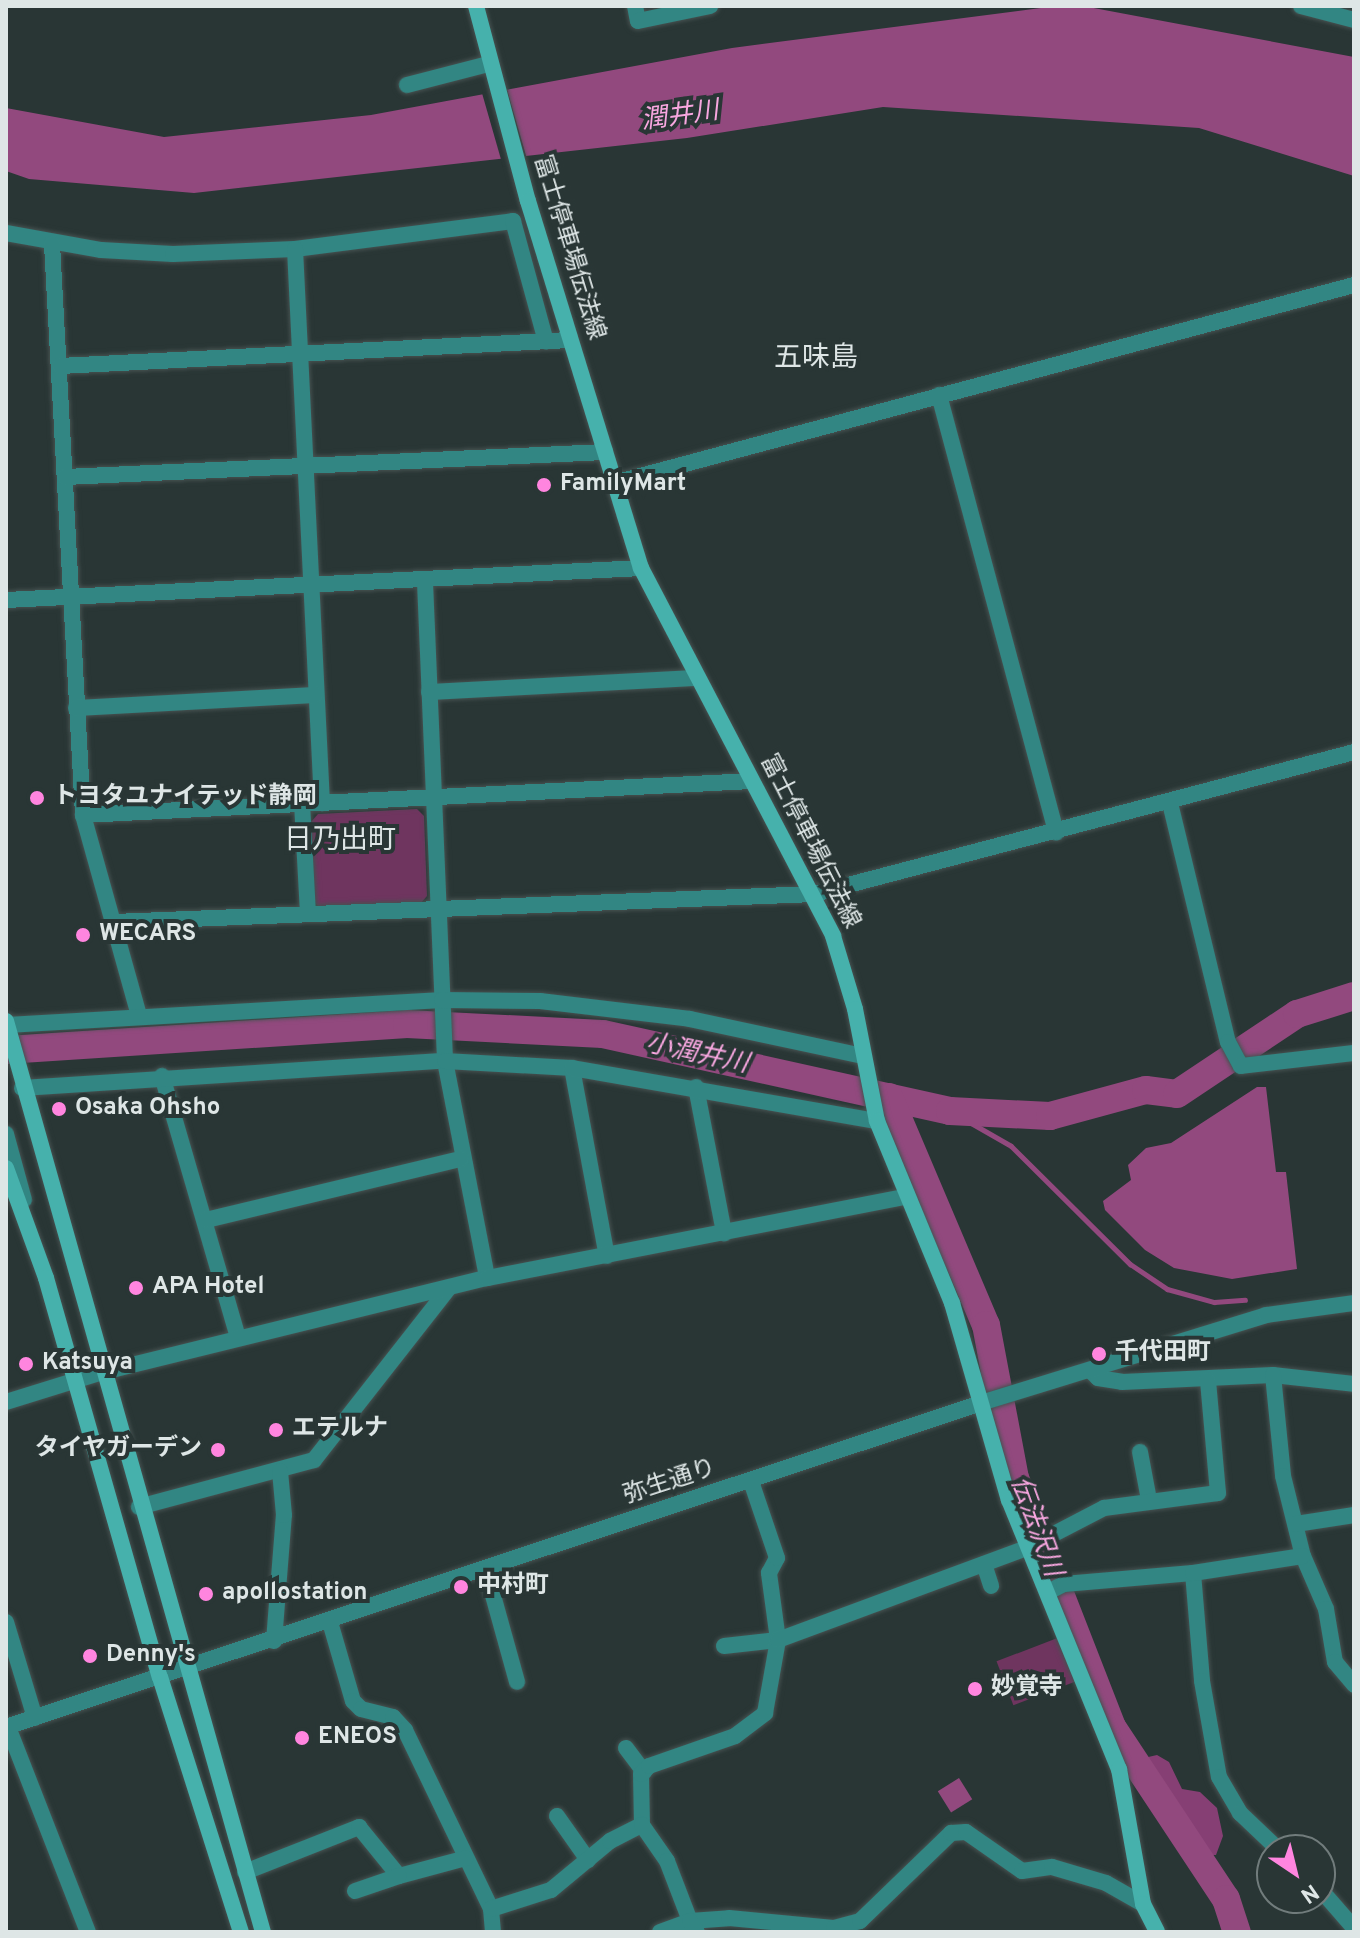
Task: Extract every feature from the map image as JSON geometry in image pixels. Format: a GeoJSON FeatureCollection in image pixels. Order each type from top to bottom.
{"type":"FeatureCollection","features":[{"type":"Feature","properties":{"kind":"main road","name":"富士停車場伝法線"},"geometry":{"type":"LineString","coordinates":[[476,6],[490,70],[528,201],[641,568],[696,678],[814,894],[845,968],[876,1116],[952,1303],[1034,1542],[1055,1588],[1119,1769],[1143,1904],[1157,1932]]}},
{"type":"Feature","properties":{"kind":"main road"},"geometry":{"type":"LineString","coordinates":[[7,1023],[22,1088],[139,1507],[263,1932]]}},
{"type":"Feature","properties":{"kind":"main road"},"geometry":{"type":"LineString","coordinates":[[6,1168],[46,1278],[160,1677],[241,1932]]}},
{"type":"Feature","properties":{"kind":"street"},"geometry":{"type":"LineString","coordinates":[[635,6],[638,21],[710,6]]}},
{"type":"Feature","properties":{"kind":"street"},"geometry":{"type":"LineString","coordinates":[[1301,6],[1354,20]]}},
{"type":"Feature","properties":{"kind":"street"},"geometry":{"type":"LineString","coordinates":[[407,85],[490,70]]}},
{"type":"Feature","properties":{"kind":"street"},"geometry":{"type":"LineString","coordinates":[[6,233],[52,244],[173,254],[295,249],[513,221],[546,342]]}},
{"type":"Feature","properties":{"kind":"street"},"geometry":{"type":"LineString","coordinates":[[52,244],[83,815],[139,1016]]}},
{"type":"Feature","properties":{"kind":"street"},"geometry":{"type":"LineString","coordinates":[[295,249],[309,465],[322,803]]}},
{"type":"Feature","properties":{"kind":"street"},"geometry":{"type":"LineString","coordinates":[[614,483],[1354,285]]}},
{"type":"Feature","properties":{"kind":"street"},"geometry":{"type":"LineString","coordinates":[[60,366],[570,340]]}},
{"type":"Feature","properties":{"kind":"street"},"geometry":{"type":"LineString","coordinates":[[939,395],[1056,833]]}},
{"type":"Feature","properties":{"kind":"street"},"geometry":{"type":"LineString","coordinates":[[65,477],[605,452]]}},
{"type":"Feature","properties":{"kind":"street"},"geometry":{"type":"LineString","coordinates":[[6,600],[425,582],[641,568]]}},
{"type":"Feature","properties":{"kind":"street"},"geometry":{"type":"LineString","coordinates":[[425,582],[445,1056],[461,1159],[487,1278]]}},
{"type":"Feature","properties":{"kind":"street"},"geometry":{"type":"LineString","coordinates":[[429,692],[696,678]]}},
{"type":"Feature","properties":{"kind":"street"},"geometry":{"type":"LineString","coordinates":[[76,708],[316,695]]}},
{"type":"Feature","properties":{"kind":"street"},"geometry":{"type":"LineString","coordinates":[[114,922],[814,894],[1056,833],[1354,752]]}},
{"type":"Feature","properties":{"kind":"street"},"geometry":{"type":"LineString","coordinates":[[83,815],[751,781]]}},
{"type":"Feature","properties":{"kind":"street"},"geometry":{"type":"LineString","coordinates":[[302,803],[308,914]]}},
{"type":"Feature","properties":{"kind":"street"},"geometry":{"type":"LineString","coordinates":[[1170,803],[1228,1042],[1241,1066],[1354,1053]]}},
{"type":"Feature","properties":{"kind":"street"},"geometry":{"type":"LineString","coordinates":[[7,1023],[540,1001],[690,1019],[863,1056]]}},
{"type":"Feature","properties":{"kind":"street"},"geometry":{"type":"LineString","coordinates":[[22,1088],[445,1056],[572,1068],[876,1116]]}},
{"type":"Feature","properties":{"kind":"street"},"geometry":{"type":"LineString","coordinates":[[572,1068],[607,1256]]}},
{"type":"Feature","properties":{"kind":"street"},"geometry":{"type":"LineString","coordinates":[[162,1076],[238,1338]]}},
{"type":"Feature","properties":{"kind":"street"},"geometry":{"type":"LineString","coordinates":[[696,1087],[724,1233]]}},
{"type":"Feature","properties":{"kind":"street"},"geometry":{"type":"LineString","coordinates":[[6,1134],[46,1278]]}},
{"type":"Feature","properties":{"kind":"street"},"geometry":{"type":"LineString","coordinates":[[206,1220],[461,1159]]}},
{"type":"Feature","properties":{"kind":"street"},"geometry":{"type":"LineString","coordinates":[[6,1402],[103,1372],[487,1278],[907,1196]]}},
{"type":"Feature","properties":{"kind":"street"},"geometry":{"type":"LineString","coordinates":[[139,1507],[314,1460],[449,1288]]}},
{"type":"Feature","properties":{"kind":"street","name":"弥生通り"},"geometry":{"type":"LineString","coordinates":[[7,1727],[274,1641],[984,1402],[1266,1315],[1354,1303]]}},
{"type":"Feature","properties":{"kind":"street"},"geometry":{"type":"LineString","coordinates":[[1091,1371],[1098,1378],[1122,1382],[1273,1375],[1354,1384]]}},
{"type":"Feature","properties":{"kind":"street"},"geometry":{"type":"LineString","coordinates":[[1273,1375],[1283,1476],[1303,1556],[1326,1609],[1335,1662],[1354,1685]]}},
{"type":"Feature","properties":{"kind":"street"},"geometry":{"type":"LineString","coordinates":[[724,1646],[778,1640],[984,1564],[1104,1508],[1218,1493],[1208,1380]]}},
{"type":"Feature","properties":{"kind":"street"},"geometry":{"type":"LineString","coordinates":[[1140,1452],[1149,1500]]}},
{"type":"Feature","properties":{"kind":"street"},"geometry":{"type":"LineString","coordinates":[[274,1641],[284,1515],[280,1471]]}},
{"type":"Feature","properties":{"kind":"street"},"geometry":{"type":"LineString","coordinates":[[644,1772],[756,1723],[770,1697],[778,1640],[769,1573],[777,1558],[751,1481]]}},
{"type":"Feature","properties":{"kind":"street"},"geometry":{"type":"LineString","coordinates":[[1296,1524],[1354,1515]]}},
{"type":"Feature","properties":{"kind":"street"},"geometry":{"type":"LineString","coordinates":[[1055,1588],[1193,1573],[1303,1556]]}},
{"type":"Feature","properties":{"kind":"street"},"geometry":{"type":"LineString","coordinates":[[984,1564],[991,1586]]}},
{"type":"Feature","properties":{"kind":"street"},"geometry":{"type":"LineString","coordinates":[[486,1570],[517,1682]]}},
{"type":"Feature","properties":{"kind":"street"},"geometry":{"type":"LineString","coordinates":[[1193,1573],[1202,1681],[1219,1777],[1240,1813],[1262,1834]]}},
{"type":"Feature","properties":{"kind":"street"},"geometry":{"type":"LineString","coordinates":[[6,1622],[35,1718]]}},
{"type":"Feature","properties":{"kind":"street"},"geometry":{"type":"LineString","coordinates":[[330,1622],[353,1701],[361,1709],[393,1717],[405,1730],[491,1909],[493,1932]]}},
{"type":"Feature","properties":{"kind":"street"},"geometry":{"type":"LineString","coordinates":[[7,1727],[88,1932]]}},
{"type":"Feature","properties":{"kind":"street"},"geometry":{"type":"LineString","coordinates":[[626,1748],[644,1772],[642,1825],[667,1861],[694,1927]]}},
{"type":"Feature","properties":{"kind":"street"},"geometry":{"type":"LineString","coordinates":[[557,1816],[588,1860]]}},
{"type":"Feature","properties":{"kind":"street"},"geometry":{"type":"LineString","coordinates":[[491,1909],[551,1890],[588,1860],[642,1825]]}},
{"type":"Feature","properties":{"kind":"street"},"geometry":{"type":"LineString","coordinates":[[245,1872],[359,1827],[399,1876]]}},
{"type":"Feature","properties":{"kind":"street"},"geometry":{"type":"LineString","coordinates":[[660,1932],[771,1920],[834,1928],[862,1926],[951,1833],[966,1832],[1022,1871],[1052,1867],[1106,1883],[1143,1904]]}},
{"type":"Feature","properties":{"kind":"street"},"geometry":{"type":"LineString","coordinates":[[355,1891],[466,1858]]}},
{"type":"Feature","properties":{"kind":"street"},"geometry":{"type":"LineString","coordinates":[[1336,1907],[1354,1928]]}},
{"type":"Feature","properties":{"kind":"shaded area"},"geometry":{"type":"Polygon","coordinates":[[[417,809],[424,816],[427,896],[421,903],[320,908],[314,902],[310,823],[318,814],[417,809]]]}},
{"type":"Feature","properties":{"kind":"shaded area"},"geometry":{"type":"Polygon","coordinates":[[[1060,1637],[1077,1681],[1013,1705],[997,1661],[1060,1637]]]}},
{"type":"Feature","properties":{"kind":"shaded area"},"geometry":{"type":"Polygon","coordinates":[[[1157,1755],[1169,1762],[1182,1789],[1200,1792],[1217,1808],[1223,1836],[1216,1855],[1192,1855],[1148,1802],[1135,1760],[1157,1755]]]}},
{"type":"Feature","properties":{"kind":"water","name":"潤井川"},"geometry":{"type":"Polygon","coordinates":[[[1056,6],[1083,6],[1354,57],[1354,176],[1199,128],[883,107],[687,138],[194,193],[29,179],[6,171],[6,108],[164,137],[371,115],[732,48],[1056,6]]]}},
{"type":"Feature","properties":{"kind":"water"},"geometry":{"type":"Polygon","coordinates":[[[1257,1087],[1266,1087],[1276,1172],[1286,1172],[1297,1269],[1232,1279],[1174,1268],[1145,1250],[1105,1210],[1103,1201],[1131,1180],[1128,1165],[1146,1148],[1171,1143],[1257,1087]]]}},
{"type":"Feature","properties":{"kind":"water"},"geometry":{"type":"Polygon","coordinates":[[[959,1778],[972,1799],[951,1812],[938,1791],[959,1778]]]}},
{"type":"Feature","properties":{"kind":"pier"},"geometry":{"type":"Polygon","coordinates":[[[506,86],[527,160],[503,167],[482,93],[506,86]]]}},
{"type":"Feature","properties":{"kind":"waterway","name":"小潤井川"},"geometry":{"type":"LineString","coordinates":[[6,1050],[407,1024],[603,1034],[950,1111],[1050,1116],[1146,1090],[1177,1094],[1297,1014],[1354,996]]}},
{"type":"Feature","properties":{"kind":"waterway","name":"伝法沢川"},"geometry":{"type":"LineString","coordinates":[[889,1097],[986,1325],[1015,1478],[1112,1727],[1226,1899],[1237,1932]]}},
{"type":"Feature","properties":{"kind":"waterway"},"geometry":{"type":"LineString","coordinates":[[950,1111],[1011,1146],[1130,1264],[1167,1289],[1214,1302],[1245,1300]]}},
{"type":"Feature","properties":{"kind":"place","name":"FamilyMart"},"geometry":{"type":"Point","coordinates":[544,485]}},
{"type":"Feature","properties":{"kind":"place","name":"トヨタユナイテッド静岡"},"geometry":{"type":"Point","coordinates":[37,798]}},
{"type":"Feature","properties":{"kind":"place","name":"WECARS"},"geometry":{"type":"Point","coordinates":[83,935]}},
{"type":"Feature","properties":{"kind":"place","name":"Osaka Ohsho"},"geometry":{"type":"Point","coordinates":[59,1109]}},
{"type":"Feature","properties":{"kind":"place","name":"APA Hotel"},"geometry":{"type":"Point","coordinates":[136,1288]}},
{"type":"Feature","properties":{"kind":"place","name":"千代田町"},"geometry":{"type":"Point","coordinates":[1099,1354]}},
{"type":"Feature","properties":{"kind":"place","name":"Katsuya"},"geometry":{"type":"Point","coordinates":[26,1364]}},
{"type":"Feature","properties":{"kind":"place","name":"エテルナ"},"geometry":{"type":"Point","coordinates":[276,1430]}},
{"type":"Feature","properties":{"kind":"place","name":"タイヤガーデン"},"geometry":{"type":"Point","coordinates":[218,1450]}},
{"type":"Feature","properties":{"kind":"place","name":"中村町"},"geometry":{"type":"Point","coordinates":[461,1587]}},
{"type":"Feature","properties":{"kind":"place","name":"apollostation"},"geometry":{"type":"Point","coordinates":[206,1594]}},
{"type":"Feature","properties":{"kind":"place","name":"Denny's"},"geometry":{"type":"Point","coordinates":[90,1656]}},
{"type":"Feature","properties":{"kind":"place","name":"妙覚寺"},"geometry":{"type":"Point","coordinates":[975,1689]}},
{"type":"Feature","properties":{"kind":"place","name":"ENEOS"},"geometry":{"type":"Point","coordinates":[302,1738]}},
{"type":"Feature","properties":{"kind":"district","name":"五味島"},"geometry":{"type":"Point","coordinates":[816,359]}},
{"type":"Feature","properties":{"kind":"district","name":"日乃出町"},"geometry":{"type":"Point","coordinates":[340,841]}}]}
